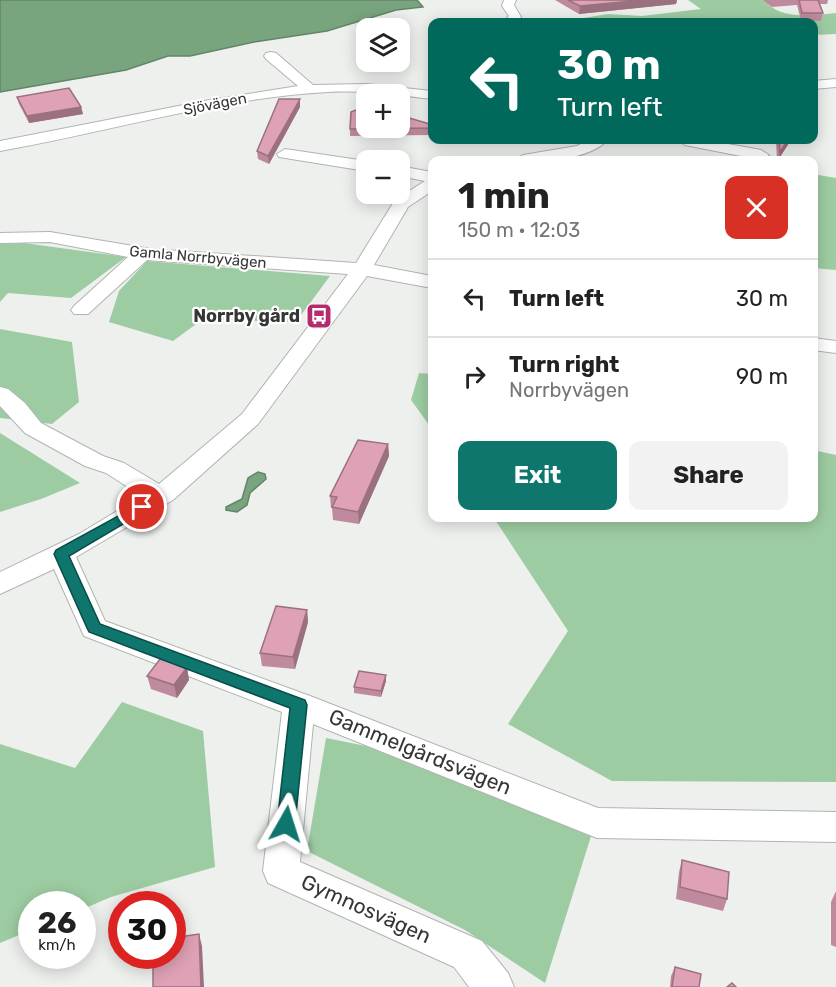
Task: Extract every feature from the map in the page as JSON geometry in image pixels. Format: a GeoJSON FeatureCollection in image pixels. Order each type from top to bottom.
{"type":"FeatureCollection","features":[{"type":"Feature","properties":{"kind":"street"},"geometry":{"type":"LineString","coordinates":[[509,0],[508,6],[514,18]]}},
{"type":"Feature","properties":{"kind":"street"},"geometry":{"type":"LineString","coordinates":[[271,56],[310,90]]}},
{"type":"Feature","properties":{"kind":"street"},"geometry":{"type":"LineString","coordinates":[[818,85],[836,83]]}},
{"type":"Feature","properties":{"kind":"street","name":"Sjövägen"},"geometry":{"type":"LineString","coordinates":[[0,146],[258,95],[310,90],[384,89],[428,94]]}},
{"type":"Feature","properties":{"kind":"street"},"geometry":{"type":"LineString","coordinates":[[546,156],[581,150],[592,144]]}},
{"type":"Feature","properties":{"kind":"street"},"geometry":{"type":"LineString","coordinates":[[705,144],[761,155]]}},
{"type":"Feature","properties":{"kind":"street"},"geometry":{"type":"LineString","coordinates":[[285,154],[356,165]]}},
{"type":"Feature","properties":{"kind":"street"},"geometry":{"type":"LineString","coordinates":[[410,173],[428,176]]}},
{"type":"Feature","properties":{"kind":"street"},"geometry":{"type":"LineString","coordinates":[[0,584],[88,540],[160,496],[250,419],[362,269],[401,204],[428,187]]}},
{"type":"Feature","properties":{"kind":"street","name":"Gamla Norrbyvägen"},"geometry":{"type":"LineString","coordinates":[[0,238],[50,237],[142,254],[362,269],[428,281]]}},
{"type":"Feature","properties":{"kind":"street"},"geometry":{"type":"LineString","coordinates":[[81,310],[142,254]]}},
{"type":"Feature","properties":{"kind":"street"},"geometry":{"type":"LineString","coordinates":[[818,345],[836,347]]}},
{"type":"Feature","properties":{"kind":"street"},"geometry":{"type":"LineString","coordinates":[[0,394],[17,408],[33,428],[94,461],[115,468],[160,496]]}},
{"type":"Feature","properties":{"kind":"street","name":"Gammelgårdsvägen"},"geometry":{"type":"LineString","coordinates":[[61,554],[94,628],[299,705],[597,823],[836,827]]}},
{"type":"Feature","properties":{"kind":"street","name":"Gymnosvägen"},"geometry":{"type":"LineString","coordinates":[[299,705],[281,871],[468,954],[494,987]]}},
{"type":"Feature","properties":{"kind":"shaded area"},"geometry":{"type":"Polygon","coordinates":[[[0,0],[417,0],[423,7],[396,10],[370,18],[356,18],[356,22],[327,31],[254,42],[190,56],[168,56],[126,70],[0,92],[0,0]]]}},
{"type":"Feature","properties":{"kind":"shaded area"},"geometry":{"type":"Polygon","coordinates":[[[688,0],[794,0],[768,4],[791,14],[836,13],[836,34],[818,35],[818,18],[583,18],[608,14],[642,16],[701,9],[688,0]]]}},
{"type":"Feature","properties":{"kind":"shaded area"},"geometry":{"type":"Polygon","coordinates":[[[818,175],[836,178],[836,270],[818,268],[818,175]]]}},
{"type":"Feature","properties":{"kind":"shaded area"},"geometry":{"type":"Polygon","coordinates":[[[24,243],[126,257],[71,298],[8,293],[0,302],[0,244],[24,243]]]}},
{"type":"Feature","properties":{"kind":"shaded area"},"geometry":{"type":"Polygon","coordinates":[[[147,261],[330,276],[296,322],[203,319],[173,341],[109,322],[119,291],[147,261]]]}},
{"type":"Feature","properties":{"kind":"shaded area"},"geometry":{"type":"Polygon","coordinates":[[[0,329],[72,342],[79,402],[52,424],[0,418],[0,329]]]}},
{"type":"Feature","properties":{"kind":"shaded area"},"geometry":{"type":"Polygon","coordinates":[[[419,373],[428,374],[428,423],[411,400],[419,373]]]}},
{"type":"Feature","properties":{"kind":"shaded area"},"geometry":{"type":"Polygon","coordinates":[[[0,433],[80,483],[0,512],[0,433]]]}},
{"type":"Feature","properties":{"kind":"shaded area"},"geometry":{"type":"Polygon","coordinates":[[[818,451],[836,455],[836,782],[612,781],[508,724],[568,631],[497,522],[818,522],[818,451]]]}},
{"type":"Feature","properties":{"kind":"shaded area"},"geometry":{"type":"Polygon","coordinates":[[[258,472],[265,474],[266,479],[250,493],[247,505],[237,512],[226,510],[226,507],[242,499],[248,478],[258,472]]]}},
{"type":"Feature","properties":{"kind":"shaded area"},"geometry":{"type":"Polygon","coordinates":[[[122,702],[203,731],[215,867],[132,891],[108,891],[108,898],[96,903],[96,891],[18,891],[18,935],[0,943],[0,744],[75,768],[122,702]]]}},
{"type":"Feature","properties":{"kind":"shaded area"},"geometry":{"type":"Polygon","coordinates":[[[326,738],[381,749],[498,799],[592,833],[545,983],[465,930],[307,851],[326,738]]]}},
{"type":"Feature","properties":{"kind":"building"},"geometry":{"type":"Polygon","coordinates":[[[568,0],[643,0],[580,6],[568,0]]]}},
{"type":"Feature","properties":{"kind":"building"},"geometry":{"type":"Polygon","coordinates":[[[799,0],[818,0],[823,13],[802,13],[799,0]]]}},
{"type":"Feature","properties":{"kind":"building"},"geometry":{"type":"Polygon","coordinates":[[[69,88],[81,107],[27,116],[17,97],[69,88]]]}},
{"type":"Feature","properties":{"kind":"building"},"geometry":{"type":"Polygon","coordinates":[[[279,99],[300,99],[268,156],[257,151],[279,99]]]}},
{"type":"Feature","properties":{"kind":"building"},"geometry":{"type":"Polygon","coordinates":[[[356,110],[356,129],[350,129],[351,112],[356,110]]]}},
{"type":"Feature","properties":{"kind":"building"},"geometry":{"type":"Polygon","coordinates":[[[410,118],[428,123],[428,128],[410,128],[410,118]]]}},
{"type":"Feature","properties":{"kind":"building"},"geometry":{"type":"Polygon","coordinates":[[[779,144],[785,144],[780,152],[779,144]]]}},
{"type":"Feature","properties":{"kind":"building"},"geometry":{"type":"Polygon","coordinates":[[[358,440],[388,444],[358,512],[332,507],[337,497],[330,496],[358,440]]]}},
{"type":"Feature","properties":{"kind":"building"},"geometry":{"type":"Polygon","coordinates":[[[276,606],[307,610],[293,657],[260,653],[276,606]]]}},
{"type":"Feature","properties":{"kind":"building"},"geometry":{"type":"Polygon","coordinates":[[[160,659],[187,667],[174,685],[147,676],[160,659]]]}},
{"type":"Feature","properties":{"kind":"building"},"geometry":{"type":"Polygon","coordinates":[[[359,671],[386,675],[381,691],[354,687],[359,671]]]}},
{"type":"Feature","properties":{"kind":"building"},"geometry":{"type":"Polygon","coordinates":[[[682,860],[729,872],[727,899],[680,887],[682,860]]]}},
{"type":"Feature","properties":{"kind":"building"},"geometry":{"type":"Polygon","coordinates":[[[199,934],[201,987],[153,987],[153,969],[186,969],[186,936],[199,934]]]}},
{"type":"Feature","properties":{"kind":"building"},"geometry":{"type":"Polygon","coordinates":[[[675,967],[701,974],[699,987],[672,987],[675,967]]]}},
{"type":"Feature","properties":{"kind":"place","name":"Norrby gård"},"geometry":{"type":"Point","coordinates":[319,316]}},
{"type":"Feature","properties":{"kind":"route"},"geometry":{"type":"LineString","coordinates":[[142,507],[61,554],[94,628],[299,705],[286,824]]}}]}
